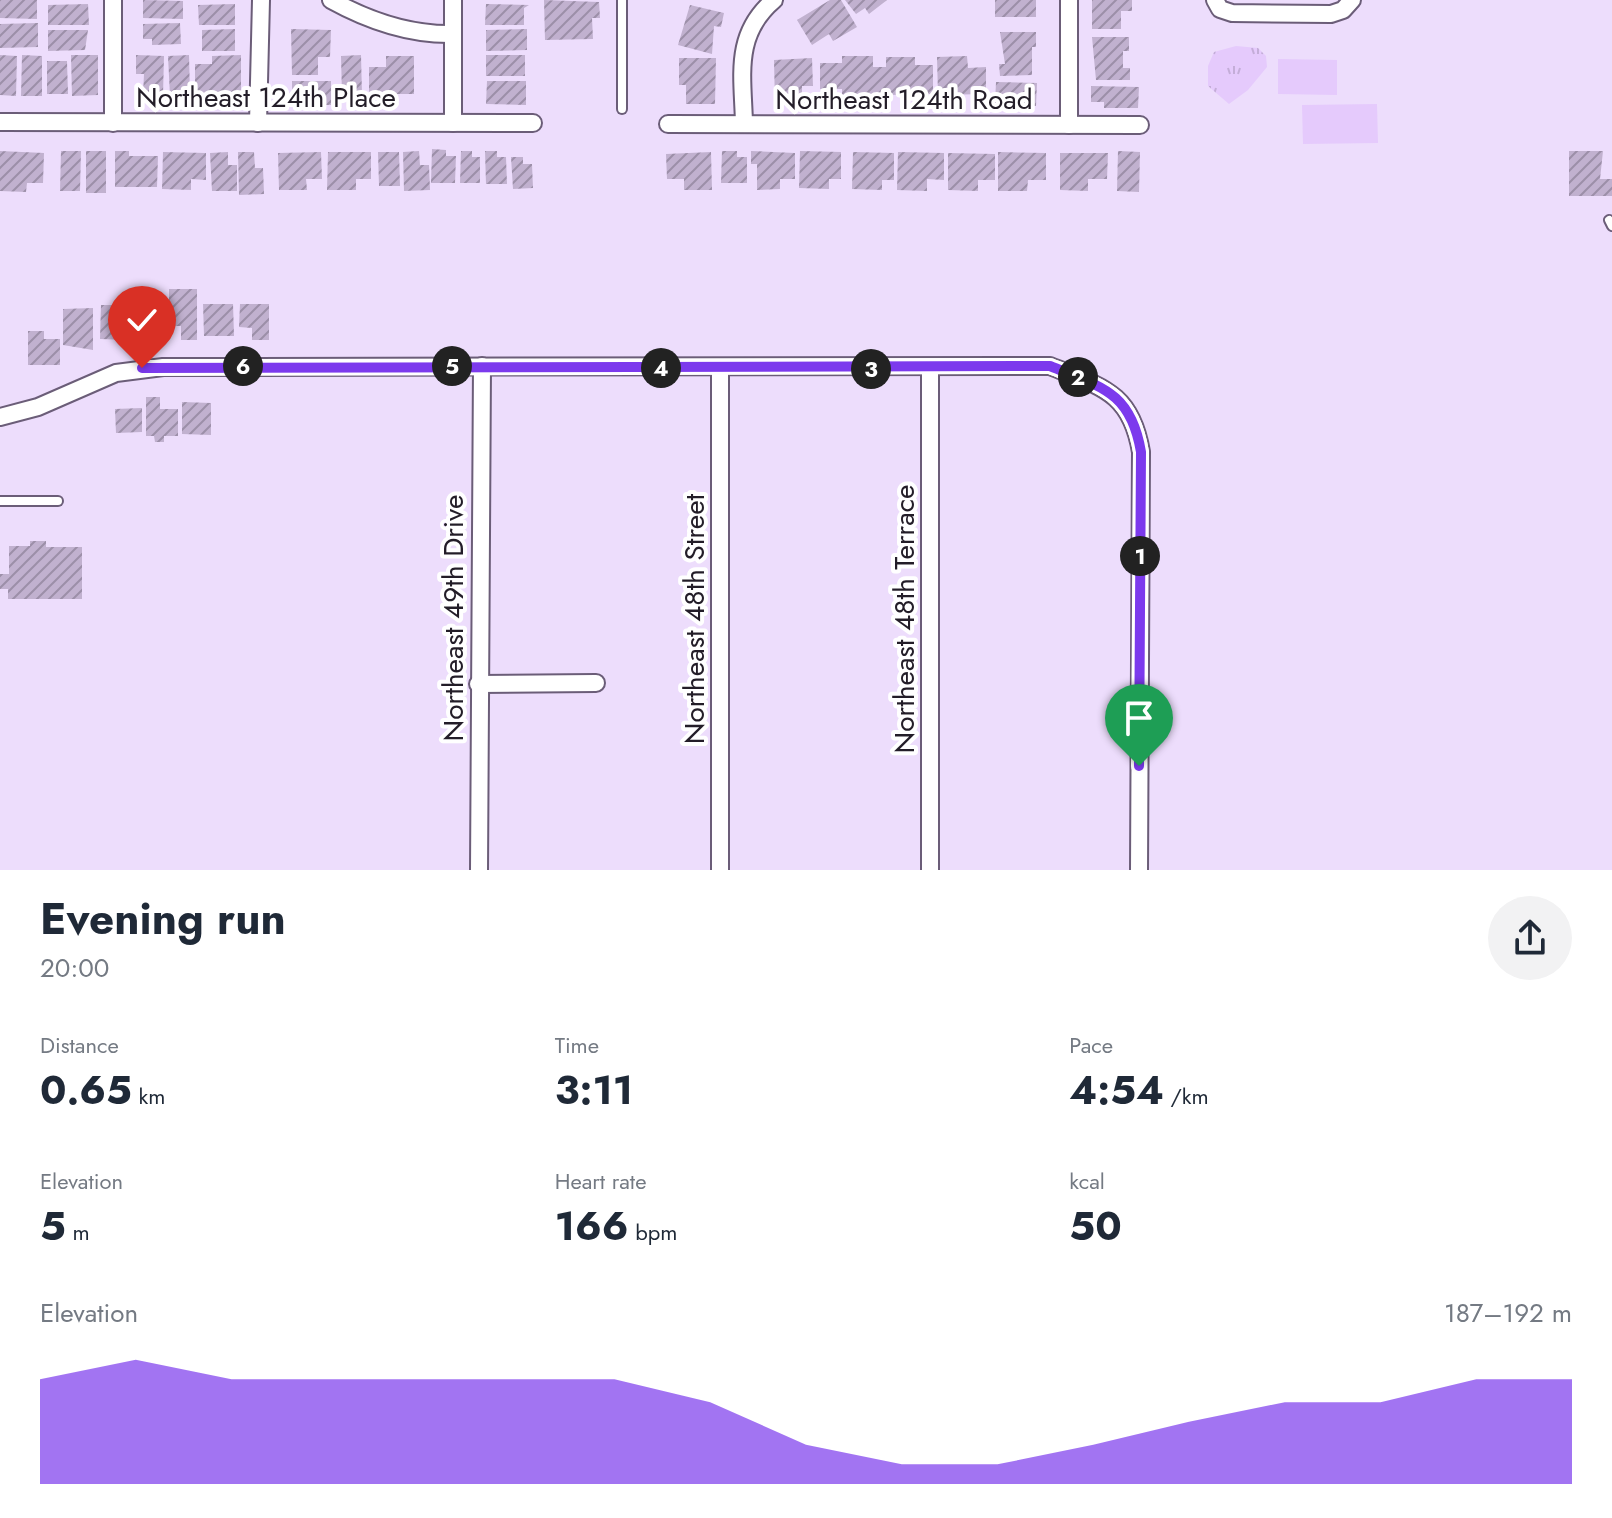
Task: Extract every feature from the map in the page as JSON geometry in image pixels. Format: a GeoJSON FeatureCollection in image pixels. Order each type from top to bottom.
{"type":"FeatureCollection","features":[{"type":"Feature","properties":{"kind":"street"},"geometry":{"type":"LineString","coordinates":[[113,0],[113,123]]}},
{"type":"Feature","properties":{"kind":"street"},"geometry":{"type":"LineString","coordinates":[[258,123],[261,0]]}},
{"type":"Feature","properties":{"kind":"street"},"geometry":{"type":"LineString","coordinates":[[331,0],[395,27],[420,33],[453,34]]}},
{"type":"Feature","properties":{"kind":"street"},"geometry":{"type":"LineString","coordinates":[[453,0],[453,123]]}},
{"type":"Feature","properties":{"kind":"street"},"geometry":{"type":"LineString","coordinates":[[744,124],[743,48],[747,31],[757,14],[774,0]]}},
{"type":"Feature","properties":{"kind":"street"},"geometry":{"type":"LineString","coordinates":[[1069,0],[1069,125]]}},
{"type":"Feature","properties":{"kind":"street"},"geometry":{"type":"LineString","coordinates":[[1215,0],[1220,9],[1232,13],[1323,14],[1343,10],[1352,0]]}},
{"type":"Feature","properties":{"kind":"street","name":"Northeast 124th Place"},"geometry":{"type":"LineString","coordinates":[[0,122],[533,123]]}},
{"type":"Feature","properties":{"kind":"street","name":"Northeast 124th Road"},"geometry":{"type":"LineString","coordinates":[[668,124],[1140,125]]}},
{"type":"Feature","properties":{"kind":"street"},"geometry":{"type":"LineString","coordinates":[[0,417],[38,407],[90,382],[142,368],[482,366],[930,369],[1050,366],[1099,385],[1117,396],[1136,424],[1141,452],[1139,870]]}},
{"type":"Feature","properties":{"kind":"street","name":"Northeast 49th Drive"},"geometry":{"type":"LineString","coordinates":[[479,870],[482,366]]}},
{"type":"Feature","properties":{"kind":"street","name":"Northeast 48th Street"},"geometry":{"type":"LineString","coordinates":[[720,368],[720,870]]}},
{"type":"Feature","properties":{"kind":"street","name":"Northeast 48th Terrace"},"geometry":{"type":"LineString","coordinates":[[930,369],[930,870]]}},
{"type":"Feature","properties":{"kind":"street"},"geometry":{"type":"LineString","coordinates":[[478,684],[596,683]]}},
{"type":"Feature","properties":{"kind":"lane"},"geometry":{"type":"LineString","coordinates":[[622,0],[622,109]]}},
{"type":"Feature","properties":{"kind":"lane"},"geometry":{"type":"LineString","coordinates":[[0,501],[58,501]]}},
{"type":"Feature","properties":{"kind":"green space"},"geometry":{"type":"Polygon","coordinates":[[[1236,46],[1258,48],[1266,56],[1267,67],[1248,90],[1229,104],[1208,86],[1208,66],[1214,52],[1236,46]]]}},
{"type":"Feature","properties":{"kind":"green space"},"geometry":{"type":"Polygon","coordinates":[[[1278,59],[1337,60],[1337,95],[1278,94],[1278,59]]]}},
{"type":"Feature","properties":{"kind":"green space"},"geometry":{"type":"Polygon","coordinates":[[[1377,104],[1378,143],[1303,144],[1302,105],[1377,104]]]}},
{"type":"Feature","properties":{"kind":"building"},"geometry":{"type":"Polygon","coordinates":[[[0,0],[37,0],[37,19],[0,18],[0,0]]]}},
{"type":"Feature","properties":{"kind":"building"},"geometry":{"type":"Polygon","coordinates":[[[143,0],[183,1],[183,19],[143,18],[143,0]]]}},
{"type":"Feature","properties":{"kind":"building"},"geometry":{"type":"Polygon","coordinates":[[[544,0],[599,2],[600,18],[592,18],[593,39],[545,40],[544,0]]]}},
{"type":"Feature","properties":{"kind":"building"},"geometry":{"type":"Polygon","coordinates":[[[830,0],[841,0],[857,27],[833,41],[829,34],[812,45],[797,20],[830,0]]]}},
{"type":"Feature","properties":{"kind":"building"},"geometry":{"type":"Polygon","coordinates":[[[845,0],[887,0],[869,14],[865,8],[856,14],[845,0]]]}},
{"type":"Feature","properties":{"kind":"building"},"geometry":{"type":"Polygon","coordinates":[[[995,0],[1036,0],[1036,17],[995,17],[995,0]]]}},
{"type":"Feature","properties":{"kind":"building"},"geometry":{"type":"Polygon","coordinates":[[[1092,0],[1132,0],[1132,11],[1121,11],[1121,29],[1092,29],[1092,0]]]}},
{"type":"Feature","properties":{"kind":"building"},"geometry":{"type":"Polygon","coordinates":[[[88,4],[89,25],[48,25],[48,5],[88,4]]]}},
{"type":"Feature","properties":{"kind":"building"},"geometry":{"type":"Polygon","coordinates":[[[235,4],[235,25],[199,25],[198,5],[235,4]]]}},
{"type":"Feature","properties":{"kind":"building"},"geometry":{"type":"Polygon","coordinates":[[[486,4],[529,5],[524,8],[524,25],[485,25],[486,4]]]}},
{"type":"Feature","properties":{"kind":"building"},"geometry":{"type":"Polygon","coordinates":[[[690,5],[724,13],[721,27],[714,26],[712,54],[678,45],[690,5]]]}},
{"type":"Feature","properties":{"kind":"building"},"geometry":{"type":"Polygon","coordinates":[[[38,23],[38,47],[0,48],[0,24],[38,23]]]}},
{"type":"Feature","properties":{"kind":"building"},"geometry":{"type":"Polygon","coordinates":[[[180,23],[181,44],[152,45],[152,39],[143,39],[143,24],[180,23]]]}},
{"type":"Feature","properties":{"kind":"building"},"geometry":{"type":"Polygon","coordinates":[[[235,29],[235,51],[202,51],[202,30],[235,29]]]}},
{"type":"Feature","properties":{"kind":"building"},"geometry":{"type":"Polygon","coordinates":[[[291,29],[331,30],[330,57],[318,57],[318,75],[292,75],[291,29]]]}},
{"type":"Feature","properties":{"kind":"building"},"geometry":{"type":"Polygon","coordinates":[[[527,29],[527,50],[486,51],[486,30],[527,29]]]}},
{"type":"Feature","properties":{"kind":"building"},"geometry":{"type":"Polygon","coordinates":[[[48,30],[88,30],[85,50],[48,51],[48,30]]]}},
{"type":"Feature","properties":{"kind":"building"},"geometry":{"type":"Polygon","coordinates":[[[1000,32],[1036,32],[1036,47],[1032,47],[1032,75],[1000,76],[999,64],[1005,64],[1000,32]]]}},
{"type":"Feature","properties":{"kind":"building"},"geometry":{"type":"Polygon","coordinates":[[[1092,37],[1129,37],[1129,51],[1123,51],[1123,68],[1130,68],[1130,80],[1096,80],[1092,37]]]}},
{"type":"Feature","properties":{"kind":"building"},"geometry":{"type":"Polygon","coordinates":[[[0,55],[17,56],[16,96],[0,95],[0,55]]]}},
{"type":"Feature","properties":{"kind":"building"},"geometry":{"type":"Polygon","coordinates":[[[22,55],[42,56],[42,96],[21,96],[22,55]]]}},
{"type":"Feature","properties":{"kind":"building"},"geometry":{"type":"Polygon","coordinates":[[[71,55],[98,55],[98,95],[72,96],[71,55]]]}},
{"type":"Feature","properties":{"kind":"building"},"geometry":{"type":"Polygon","coordinates":[[[136,55],[164,56],[163,95],[143,95],[144,74],[136,74],[136,55]]]}},
{"type":"Feature","properties":{"kind":"building"},"geometry":{"type":"Polygon","coordinates":[[[189,55],[190,95],[170,96],[168,56],[189,55]]]}},
{"type":"Feature","properties":{"kind":"building"},"geometry":{"type":"Polygon","coordinates":[[[241,55],[241,93],[195,93],[195,64],[212,64],[212,56],[241,55]]]}},
{"type":"Feature","properties":{"kind":"building"},"geometry":{"type":"Polygon","coordinates":[[[361,55],[362,95],[342,95],[341,56],[361,55]]]}},
{"type":"Feature","properties":{"kind":"building"},"geometry":{"type":"Polygon","coordinates":[[[486,55],[525,55],[525,76],[486,76],[486,55]]]}},
{"type":"Feature","properties":{"kind":"building"},"geometry":{"type":"Polygon","coordinates":[[[386,56],[414,56],[414,94],[369,94],[369,67],[386,67],[386,56]]]}},
{"type":"Feature","properties":{"kind":"building"},"geometry":{"type":"Polygon","coordinates":[[[842,56],[873,56],[873,67],[886,67],[886,57],[915,57],[915,65],[933,65],[933,94],[842,96],[842,89],[820,89],[820,63],[842,63],[842,56]]]}},
{"type":"Feature","properties":{"kind":"building"},"geometry":{"type":"Polygon","coordinates":[[[967,56],[968,68],[986,67],[986,94],[938,95],[937,57],[967,56]]]}},
{"type":"Feature","properties":{"kind":"building"},"geometry":{"type":"Polygon","coordinates":[[[679,58],[716,58],[715,104],[686,104],[686,85],[679,85],[679,58]]]}},
{"type":"Feature","properties":{"kind":"building"},"geometry":{"type":"Polygon","coordinates":[[[812,58],[813,86],[802,86],[802,103],[775,104],[774,60],[812,58]]]}},
{"type":"Feature","properties":{"kind":"building"},"geometry":{"type":"Polygon","coordinates":[[[47,61],[67,61],[68,94],[47,94],[47,61]]]}},
{"type":"Feature","properties":{"kind":"building"},"geometry":{"type":"Polygon","coordinates":[[[292,81],[331,81],[331,105],[292,105],[292,81]]]}},
{"type":"Feature","properties":{"kind":"building"},"geometry":{"type":"Polygon","coordinates":[[[487,81],[526,81],[526,105],[486,104],[487,81]]]}},
{"type":"Feature","properties":{"kind":"building"},"geometry":{"type":"Polygon","coordinates":[[[996,82],[1037,83],[1036,106],[995,105],[996,82]]]}},
{"type":"Feature","properties":{"kind":"building"},"geometry":{"type":"Polygon","coordinates":[[[1091,86],[1139,87],[1138,108],[1104,108],[1104,102],[1091,102],[1091,86]]]}},
{"type":"Feature","properties":{"kind":"building"},"geometry":{"type":"Polygon","coordinates":[[[432,149],[446,150],[446,156],[456,156],[455,183],[431,183],[432,149]]]}},
{"type":"Feature","properties":{"kind":"building"},"geometry":{"type":"Polygon","coordinates":[[[0,151],[44,153],[43,183],[27,183],[26,192],[0,191],[0,151]]]}},
{"type":"Feature","properties":{"kind":"building"},"geometry":{"type":"Polygon","coordinates":[[[61,151],[81,151],[80,191],[60,191],[61,151]]]}},
{"type":"Feature","properties":{"kind":"building"},"geometry":{"type":"Polygon","coordinates":[[[86,151],[106,151],[106,193],[86,193],[86,151]]]}},
{"type":"Feature","properties":{"kind":"building"},"geometry":{"type":"Polygon","coordinates":[[[115,151],[129,151],[129,156],[158,156],[157,187],[115,187],[115,151]]]}},
{"type":"Feature","properties":{"kind":"building"},"geometry":{"type":"Polygon","coordinates":[[[419,151],[420,165],[429,165],[430,190],[404,191],[403,152],[419,151]]]}},
{"type":"Feature","properties":{"kind":"building"},"geometry":{"type":"Polygon","coordinates":[[[461,151],[472,151],[472,157],[480,157],[480,183],[460,183],[461,151]]]}},
{"type":"Feature","properties":{"kind":"building"},"geometry":{"type":"Polygon","coordinates":[[[485,151],[497,151],[497,157],[506,157],[507,184],[486,184],[485,151]]]}},
{"type":"Feature","properties":{"kind":"building"},"geometry":{"type":"Polygon","coordinates":[[[722,151],[737,151],[737,157],[747,157],[747,183],[721,183],[722,151]]]}},
{"type":"Feature","properties":{"kind":"building"},"geometry":{"type":"Polygon","coordinates":[[[751,151],[795,153],[795,179],[780,179],[780,189],[757,190],[757,164],[751,164],[751,151]]]}},
{"type":"Feature","properties":{"kind":"building"},"geometry":{"type":"Polygon","coordinates":[[[800,151],[841,152],[841,179],[829,179],[829,189],[799,188],[800,151]]]}},
{"type":"Feature","properties":{"kind":"building"},"geometry":{"type":"Polygon","coordinates":[[[1118,151],[1140,152],[1139,192],[1117,191],[1118,151]]]}},
{"type":"Feature","properties":{"kind":"building"},"geometry":{"type":"Polygon","coordinates":[[[1569,151],[1603,151],[1600,179],[1612,179],[1612,196],[1569,196],[1569,151]]]}},
{"type":"Feature","properties":{"kind":"building"},"geometry":{"type":"Polygon","coordinates":[[[163,152],[206,153],[206,180],[191,179],[191,190],[162,189],[163,152]]]}},
{"type":"Feature","properties":{"kind":"building"},"geometry":{"type":"Polygon","coordinates":[[[228,152],[228,165],[237,165],[237,191],[212,191],[210,153],[228,152]]]}},
{"type":"Feature","properties":{"kind":"building"},"geometry":{"type":"Polygon","coordinates":[[[238,152],[254,152],[255,168],[263,168],[264,194],[239,195],[238,152]]]}},
{"type":"Feature","properties":{"kind":"building"},"geometry":{"type":"Polygon","coordinates":[[[321,152],[322,179],[306,179],[307,190],[279,190],[278,153],[321,152]]]}},
{"type":"Feature","properties":{"kind":"building"},"geometry":{"type":"Polygon","coordinates":[[[328,152],[371,152],[371,179],[356,179],[356,190],[327,190],[328,152]]]}},
{"type":"Feature","properties":{"kind":"building"},"geometry":{"type":"Polygon","coordinates":[[[378,152],[399,152],[400,186],[379,186],[378,152]]]}},
{"type":"Feature","properties":{"kind":"building"},"geometry":{"type":"Polygon","coordinates":[[[711,152],[712,190],[684,190],[684,179],[667,179],[666,154],[711,152]]]}},
{"type":"Feature","properties":{"kind":"building"},"geometry":{"type":"Polygon","coordinates":[[[853,152],[894,153],[894,180],[882,180],[882,190],[852,189],[853,152]]]}},
{"type":"Feature","properties":{"kind":"building"},"geometry":{"type":"Polygon","coordinates":[[[898,152],[944,153],[944,180],[927,179],[927,191],[897,190],[898,152]]]}},
{"type":"Feature","properties":{"kind":"building"},"geometry":{"type":"Polygon","coordinates":[[[998,152],[1046,153],[1046,180],[1028,180],[1027,191],[998,191],[998,152]]]}},
{"type":"Feature","properties":{"kind":"building"},"geometry":{"type":"Polygon","coordinates":[[[948,153],[995,154],[995,180],[978,180],[978,191],[948,190],[948,153]]]}},
{"type":"Feature","properties":{"kind":"building"},"geometry":{"type":"Polygon","coordinates":[[[1060,153],[1108,153],[1107,179],[1088,179],[1088,191],[1060,190],[1060,153]]]}},
{"type":"Feature","properties":{"kind":"building"},"geometry":{"type":"Polygon","coordinates":[[[511,157],[523,157],[523,164],[532,164],[533,188],[513,189],[511,157]]]}},
{"type":"Feature","properties":{"kind":"building"},"geometry":{"type":"Polygon","coordinates":[[[169,289],[197,289],[197,340],[181,340],[181,326],[169,326],[169,289]]]}},
{"type":"Feature","properties":{"kind":"building"},"geometry":{"type":"Polygon","coordinates":[[[153,296],[153,303],[162,303],[163,336],[147,337],[147,331],[134,332],[133,303],[153,296]]]}},
{"type":"Feature","properties":{"kind":"building"},"geometry":{"type":"Polygon","coordinates":[[[203,304],[233,304],[234,336],[204,336],[203,304]]]}},
{"type":"Feature","properties":{"kind":"building"},"geometry":{"type":"Polygon","coordinates":[[[240,304],[269,304],[269,340],[252,340],[252,328],[239,327],[240,304]]]}},
{"type":"Feature","properties":{"kind":"building"},"geometry":{"type":"Polygon","coordinates":[[[101,305],[114,305],[114,312],[130,313],[129,340],[100,339],[101,305]]]}},
{"type":"Feature","properties":{"kind":"building"},"geometry":{"type":"Polygon","coordinates":[[[93,308],[93,350],[63,345],[63,309],[93,308]]]}},
{"type":"Feature","properties":{"kind":"building"},"geometry":{"type":"Polygon","coordinates":[[[28,331],[44,331],[44,339],[60,339],[60,365],[28,365],[28,331]]]}},
{"type":"Feature","properties":{"kind":"building"},"geometry":{"type":"Polygon","coordinates":[[[146,397],[160,397],[160,409],[178,409],[178,436],[164,436],[164,442],[155,442],[154,436],[146,436],[146,397]]]}},
{"type":"Feature","properties":{"kind":"building"},"geometry":{"type":"Polygon","coordinates":[[[182,402],[211,403],[211,435],[182,434],[182,402]]]}},
{"type":"Feature","properties":{"kind":"building"},"geometry":{"type":"Polygon","coordinates":[[[142,408],[142,432],[116,433],[115,409],[142,408]]]}},
{"type":"Feature","properties":{"kind":"building"},"geometry":{"type":"Polygon","coordinates":[[[30,541],[46,541],[46,547],[82,547],[82,599],[8,599],[8,589],[0,589],[0,574],[9,574],[9,546],[30,546],[30,541]]]}},
{"type":"Feature","properties":{"kind":"route"},"geometry":{"type":"LineString","coordinates":[[142,368],[1004,369],[1050,366],[1099,385],[1117,396],[1136,424],[1141,452],[1139,766]]}}]}
